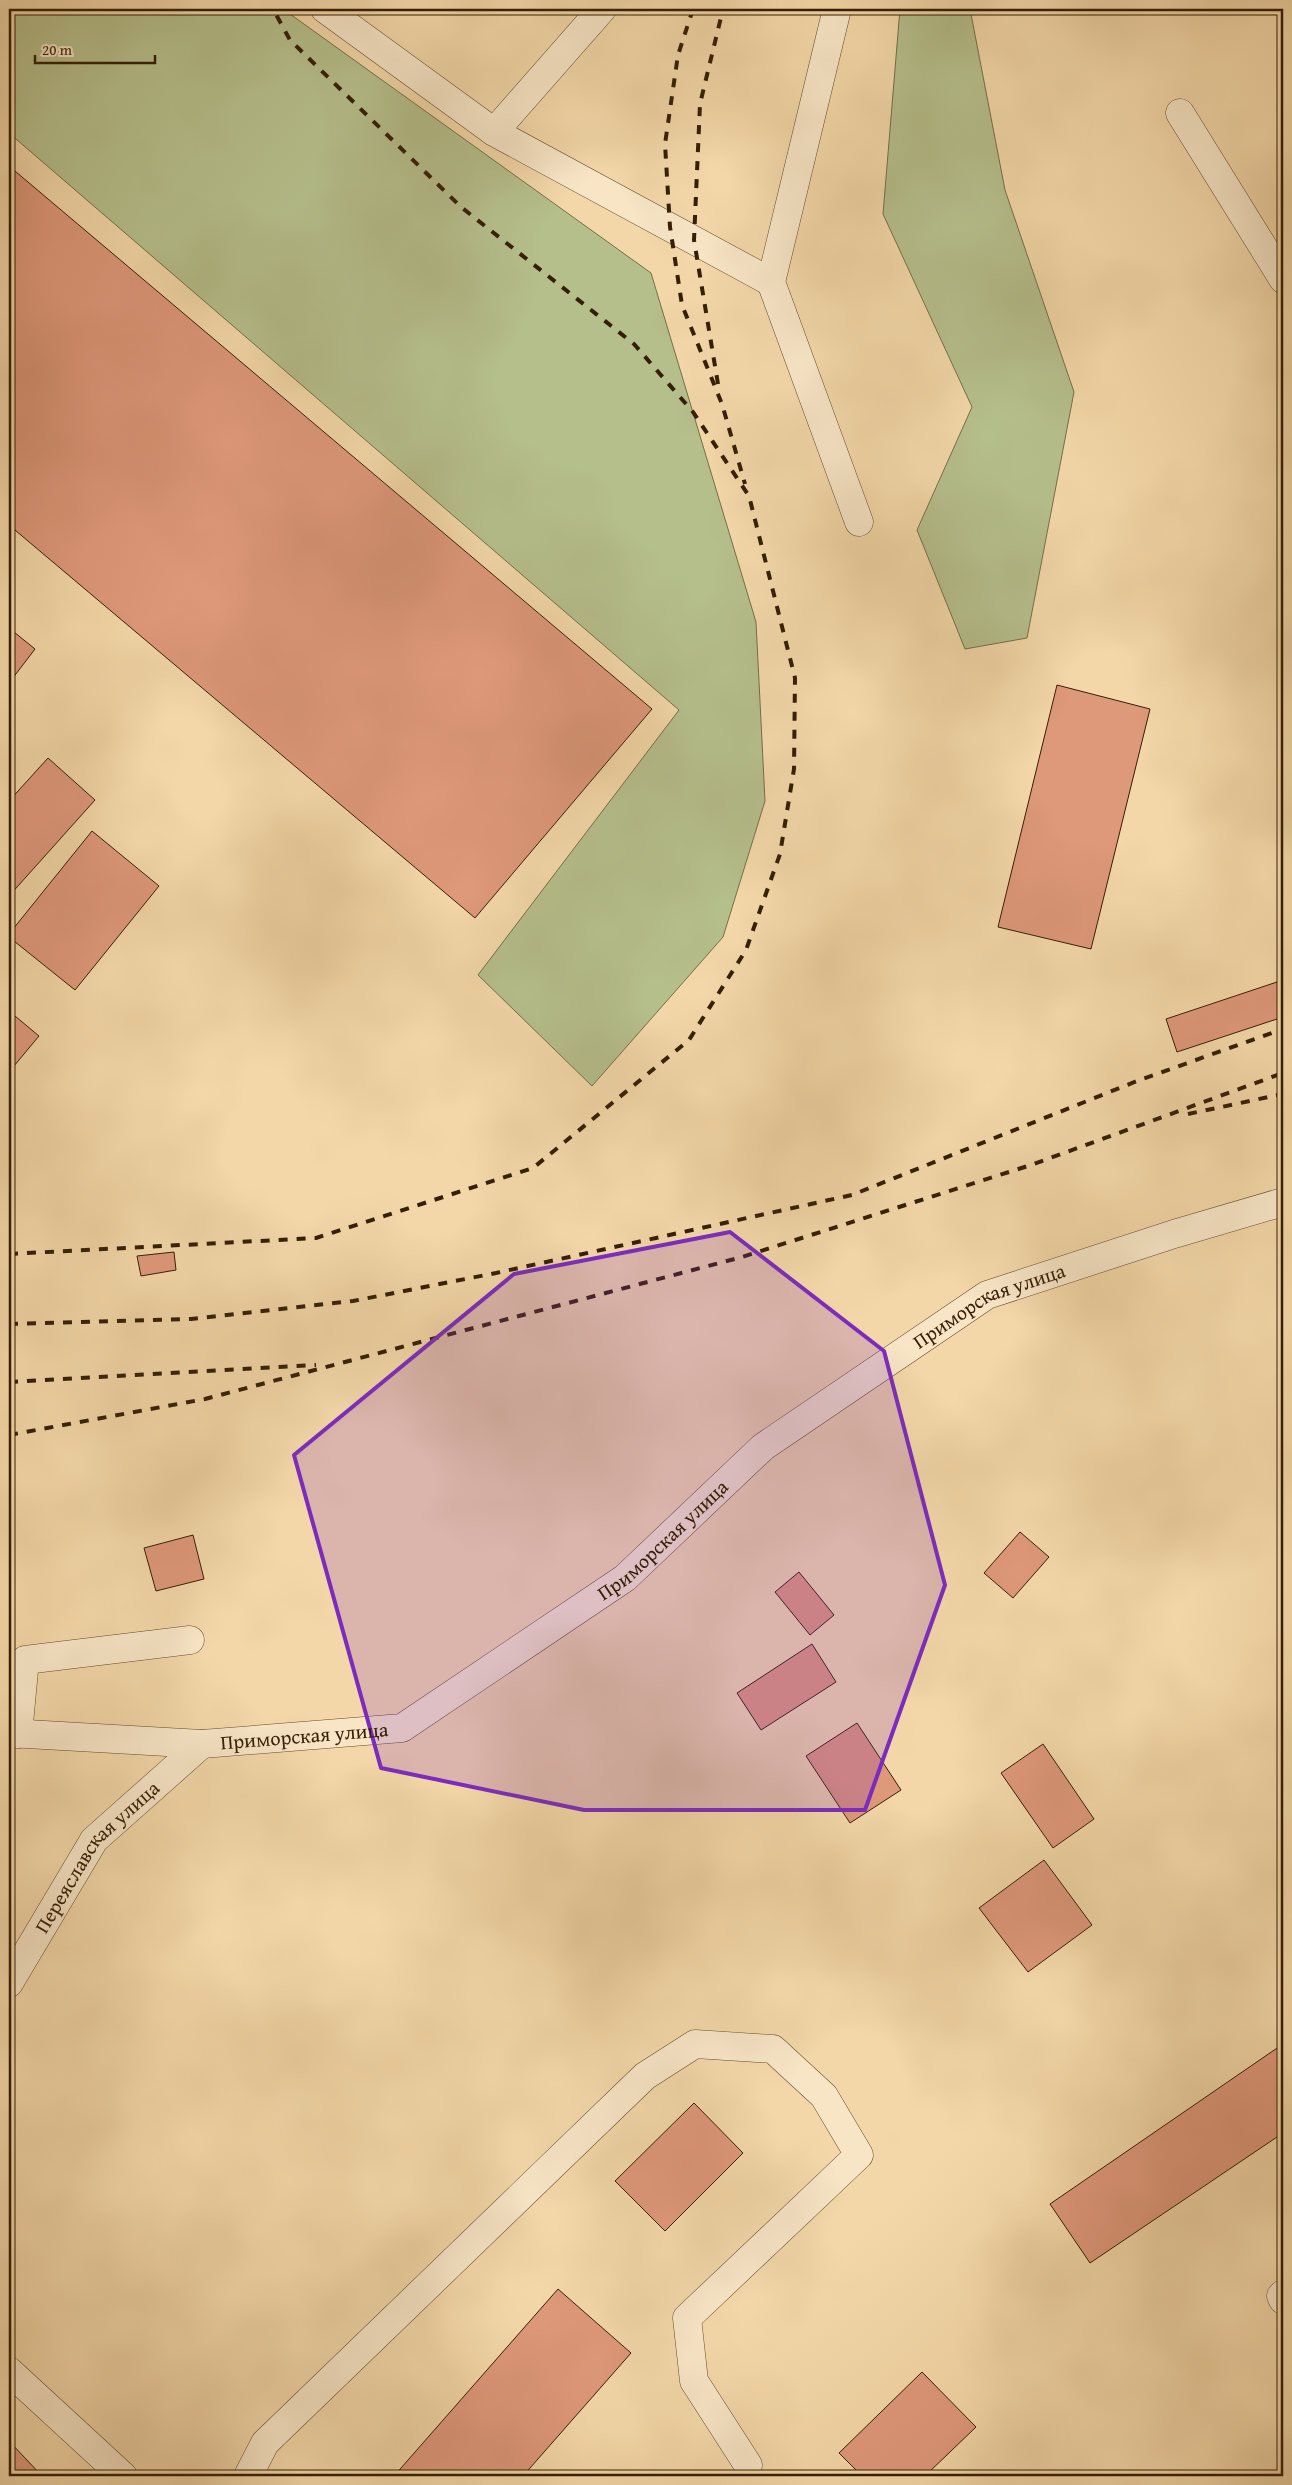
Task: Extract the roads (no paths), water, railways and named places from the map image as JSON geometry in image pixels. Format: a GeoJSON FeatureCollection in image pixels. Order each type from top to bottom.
{"type":"FeatureCollection","features":[{"type":"Feature","properties":{"kind":"street"},"geometry":{"type":"LineString","coordinates":[[325,9],[494,132],[771,282]]}},
{"type":"Feature","properties":{"kind":"street"},"geometry":{"type":"LineString","coordinates":[[494,132],[602,9]]}},
{"type":"Feature","properties":{"kind":"street"},"geometry":{"type":"LineString","coordinates":[[837,9],[771,282],[859,522]]}},
{"type":"Feature","properties":{"kind":"street"},"geometry":{"type":"LineString","coordinates":[[1180,112],[1283,280]]}},
{"type":"Feature","properties":{"kind":"street","name":"Приморская улица"},"geometry":{"type":"LineString","coordinates":[[13,1733],[202,1744],[402,1728],[624,1578],[763,1447],[987,1296],[1174,1234],[1283,1202]]}},
{"type":"Feature","properties":{"kind":"street"},"geometry":{"type":"LineString","coordinates":[[13,1733],[25,1660],[190,1640]]}},
{"type":"Feature","properties":{"kind":"street","name":"Переяславская улица"},"geometry":{"type":"LineString","coordinates":[[9,1983],[94,1840],[202,1744]]}},
{"type":"Feature","properties":{"kind":"street"},"geometry":{"type":"LineString","coordinates":[[248,2476],[265,2443],[645,2076],[695,2044],[773,2049],[824,2096],[859,2155],[687,2318],[694,2380],[748,2472]]}},
{"type":"Feature","properties":{"kind":"street"},"geometry":{"type":"LineString","coordinates":[[1283,2294],[1281,2296],[1283,2300]]}},
{"type":"Feature","properties":{"kind":"street"},"geometry":{"type":"LineString","coordinates":[[9,2371],[124,2476]]}},
{"type":"Feature","properties":{"kind":"railway"},"geometry":{"type":"LineString","coordinates":[[9,1254],[316,1238],[533,1168],[689,1040],[746,950],[780,854],[794,769],[795,678],[749,496],[693,412],[634,344],[461,207],[290,40],[273,9]]}},
{"type":"Feature","properties":{"kind":"railway"},"geometry":{"type":"LineString","coordinates":[[693,9],[678,55],[665,144],[670,227],[682,305],[722,404],[745,484]]}},
{"type":"Feature","properties":{"kind":"railway"},"geometry":{"type":"LineString","coordinates":[[718,384],[694,240],[700,104],[723,9]]}},
{"type":"Feature","properties":{"kind":"railway"},"geometry":{"type":"LineString","coordinates":[[9,1324],[191,1319],[353,1301],[496,1273],[852,1195],[1137,1081],[1283,1029]]}},
{"type":"Feature","properties":{"kind":"railway"},"geometry":{"type":"LineString","coordinates":[[9,1435],[205,1399],[742,1257],[1031,1165],[1283,1073]]}},
{"type":"Feature","properties":{"kind":"railway"},"geometry":{"type":"LineString","coordinates":[[1188,1114],[1283,1094]]}},
{"type":"Feature","properties":{"kind":"railway"},"geometry":{"type":"LineString","coordinates":[[9,1382],[316,1365]]}}]}
